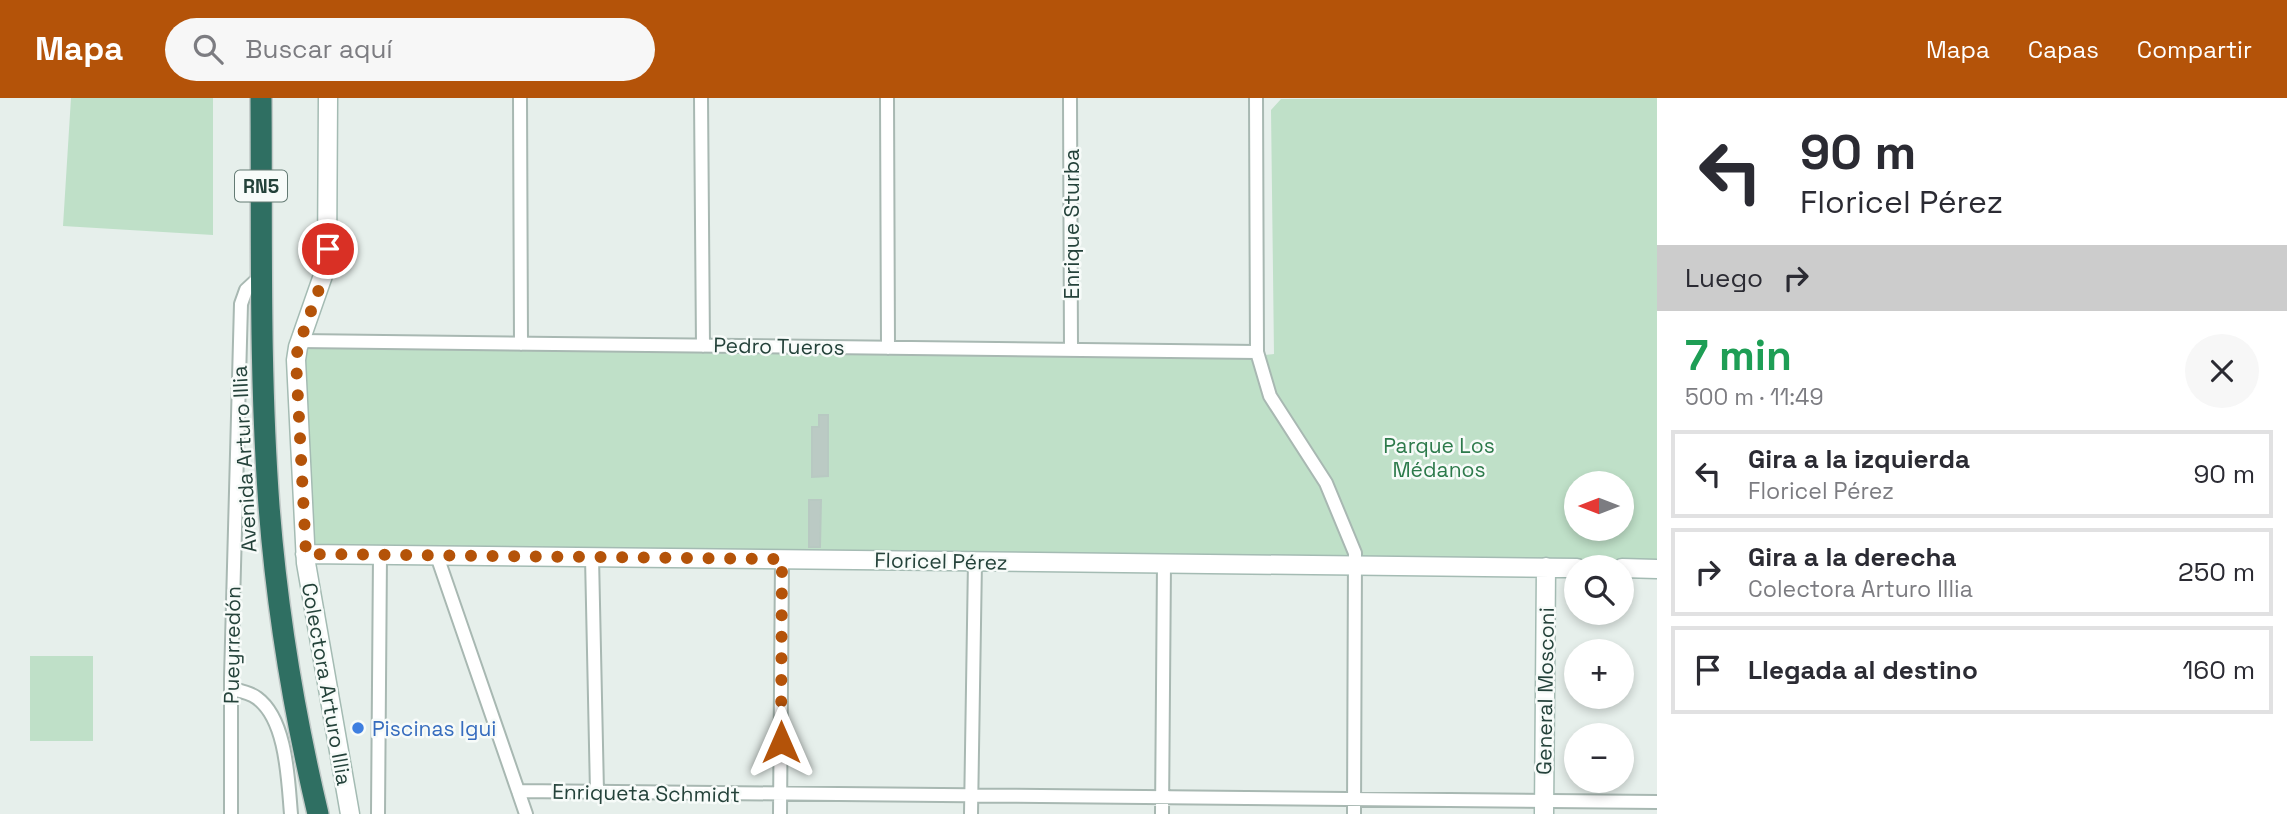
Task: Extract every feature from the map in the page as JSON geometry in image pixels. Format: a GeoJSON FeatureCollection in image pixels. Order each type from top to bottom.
{"type":"FeatureCollection","features":[{"type":"Feature","properties":{"kind":"highway","name":"Avenida Arturo Illia"},"geometry":{"type":"LineString","coordinates":[[261,98],[266,458],[275,573],[288,665],[318,814]]}},
{"type":"Feature","properties":{"kind":"street","name":"Colectora Arturo Illia"},"geometry":{"type":"LineString","coordinates":[[328,98],[328,256],[296,360],[306,554],[350,814]]}},
{"type":"Feature","properties":{"kind":"street"},"geometry":{"type":"LineString","coordinates":[[520,98],[521,344]]}},
{"type":"Feature","properties":{"kind":"street"},"geometry":{"type":"LineString","coordinates":[[701,98],[703,346]]}},
{"type":"Feature","properties":{"kind":"street"},"geometry":{"type":"LineString","coordinates":[[887,98],[888,348]]}},
{"type":"Feature","properties":{"kind":"street","name":"Enrique Sturba"},"geometry":{"type":"LineString","coordinates":[[1070,98],[1071,350]]}},
{"type":"Feature","properties":{"kind":"street"},"geometry":{"type":"LineString","coordinates":[[1256,98],[1257,352],[1270,396],[1335,499],[1354,546],[1354,814]]}},
{"type":"Feature","properties":{"kind":"street","name":"Pueyrredón"},"geometry":{"type":"LineString","coordinates":[[231,814],[231,689],[241,304],[246,290],[262,275]]}},
{"type":"Feature","properties":{"kind":"street","name":"Pedro Tueros"},"geometry":{"type":"LineString","coordinates":[[300,341],[1257,352]]}},
{"type":"Feature","properties":{"kind":"street","name":"Floricel Pérez"},"geometry":{"type":"LineString","coordinates":[[306,554],[1564,568]]}},
{"type":"Feature","properties":{"kind":"street"},"geometry":{"type":"LineString","coordinates":[[378,814],[380,555]]}},
{"type":"Feature","properties":{"kind":"street"},"geometry":{"type":"LineString","coordinates":[[437,556],[526,814]]}},
{"type":"Feature","properties":{"kind":"street"},"geometry":{"type":"LineString","coordinates":[[592,557],[597,792]]}},
{"type":"Feature","properties":{"kind":"street"},"geometry":{"type":"LineString","coordinates":[[780,814],[782,559]]}},
{"type":"Feature","properties":{"kind":"street"},"geometry":{"type":"LineString","coordinates":[[971,814],[975,561]]}},
{"type":"Feature","properties":{"kind":"street"},"geometry":{"type":"LineString","coordinates":[[1162,814],[1164,564]]}},
{"type":"Feature","properties":{"kind":"street","name":"General Mosconi"},"geometry":{"type":"LineString","coordinates":[[1544,807],[1546,568]]}},
{"type":"Feature","properties":{"kind":"street"},"geometry":{"type":"LineString","coordinates":[[1634,568],[1657,569]]}},
{"type":"Feature","properties":{"kind":"street"},"geometry":{"type":"LineString","coordinates":[[231,689],[255,696],[271,716],[284,753],[291,814]]}},
{"type":"Feature","properties":{"kind":"street","name":"Enriqueta Schmidt"},"geometry":{"type":"LineString","coordinates":[[518,791],[1354,799],[1544,807],[1657,802]]}},
{"type":"Feature","properties":{"kind":"green space"},"geometry":{"type":"Polygon","coordinates":[[[71,98],[213,98],[213,235],[63,226],[71,98]]]}},
{"type":"Feature","properties":{"kind":"green space","name":"Parque Los Médanos"},"geometry":{"type":"Polygon","coordinates":[[[1657,98],[1657,562],[1634,562],[1634,555],[1564,555],[1564,561],[321,547],[313,541],[303,355],[310,346],[1244,357],[1274,354],[1271,110],[1281,99],[1657,98]]]}},
{"type":"Feature","properties":{"kind":"green space"},"geometry":{"type":"Polygon","coordinates":[[[30,656],[93,656],[93,741],[30,741],[30,656]]]}},
{"type":"Feature","properties":{"kind":"building"},"geometry":{"type":"Polygon","coordinates":[[[819,415],[828,415],[828,476],[812,477],[812,427],[819,427],[819,415]]]}},
{"type":"Feature","properties":{"kind":"building"},"geometry":{"type":"Polygon","coordinates":[[[809,500],[821,500],[820,547],[809,547],[809,500]]]}},
{"type":"Feature","properties":{"kind":"place","name":"Piscinas Igui"},"geometry":{"type":"Point","coordinates":[358,728]}},
{"type":"Feature","properties":{"kind":"route"},"geometry":{"type":"LineString","coordinates":[[328,249],[326,271],[298,347],[296,360],[306,554],[782,559],[781,742]]}}]}
